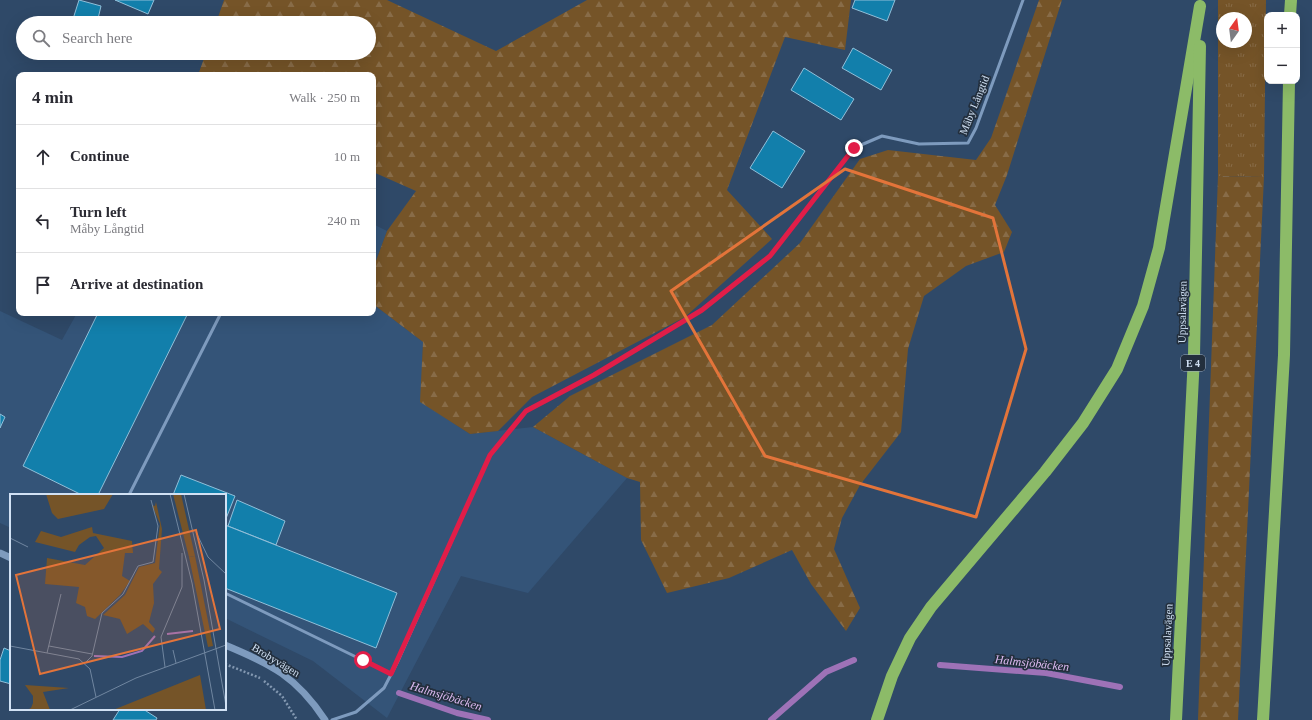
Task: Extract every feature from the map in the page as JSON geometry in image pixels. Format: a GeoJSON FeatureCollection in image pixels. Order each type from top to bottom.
{"type":"FeatureCollection","features":[{"type":"Feature","properties":{"kind":"highway"},"geometry":{"type":"LineString","coordinates":[[1290,0],[1290,12]]}},
{"type":"Feature","properties":{"kind":"highway"},"geometry":{"type":"LineString","coordinates":[[877,720],[892,676],[910,638],[931,607],[1083,423],[1117,369],[1143,306],[1159,248],[1200,3]]}},
{"type":"Feature","properties":{"kind":"highway","name":"Uppsalavägen"},"geometry":{"type":"LineString","coordinates":[[1176,720],[1194,356],[1200,3]]}},
{"type":"Feature","properties":{"kind":"highway"},"geometry":{"type":"LineString","coordinates":[[1263,720],[1284,355],[1289,84]]}},
{"type":"Feature","properties":{"kind":"street"},"geometry":{"type":"LineString","coordinates":[[0,553],[10,558]]}},
{"type":"Feature","properties":{"kind":"street","name":"Brobyvägen"},"geometry":{"type":"LineString","coordinates":[[226,645],[260,661],[295,682],[311,698],[326,720]]}},
{"type":"Feature","properties":{"kind":"lane","name":"Måby Långtid"},"geometry":{"type":"LineString","coordinates":[[332,720],[356,712],[384,688],[490,455],[526,411],[601,371],[702,310],[770,256],[854,148],[882,136],[919,144],[968,143],[976,128],[1023,0]]}},
{"type":"Feature","properties":{"kind":"lane"},"geometry":{"type":"LineString","coordinates":[[130,494],[219,316]]}},
{"type":"Feature","properties":{"kind":"lane"},"geometry":{"type":"LineString","coordinates":[[226,594],[391,674]]}},
{"type":"Feature","properties":{"kind":"path"},"geometry":{"type":"LineString","coordinates":[[226,664],[263,680],[282,696],[297,720]]}},
{"type":"Feature","properties":{"kind":"highlighted area"},"geometry":{"type":"Polygon","coordinates":[[[845,169],[993,218],[1026,349],[976,517],[765,456],[671,291],[845,169]]]}},
{"type":"Feature","properties":{"kind":"shaded area"},"geometry":{"type":"Polygon","coordinates":[[[376,226],[387,231],[376,261],[376,226]]]}},
{"type":"Feature","properties":{"kind":"shaded area"},"geometry":{"type":"Polygon","coordinates":[[[376,306],[423,342],[421,402],[470,434],[533,427],[627,478],[528,593],[461,576],[387,718],[313,661],[226,618],[226,494],[10,494],[10,528],[0,523],[0,311],[62,340],[75,316],[376,316],[376,306]]]}},
{"type":"Feature","properties":{"kind":"green space"},"geometry":{"type":"Polygon","coordinates":[[[224,0],[387,0],[496,51],[587,0],[851,0],[845,50],[785,37],[727,190],[772,239],[685,317],[532,397],[498,431],[470,434],[420,402],[423,342],[376,306],[376,261],[387,231],[416,191],[376,173],[376,72],[199,72],[203,60],[376,60],[376,16],[218,16],[224,0]]]}},
{"type":"Feature","properties":{"kind":"green space"},"geometry":{"type":"Polygon","coordinates":[[[1039,0],[1062,0],[1007,175],[995,205],[1012,232],[1004,252],[966,266],[924,296],[908,349],[901,432],[860,485],[842,518],[834,549],[860,608],[846,631],[811,584],[792,550],[729,578],[667,593],[641,540],[640,482],[627,478],[533,427],[570,396],[712,325],[800,243],[860,159],[888,150],[976,160],[991,138],[1039,0]]]}},
{"type":"Feature","properties":{"kind":"green space"},"geometry":{"type":"Polygon","coordinates":[[[1218,0],[1266,0],[1266,12],[1264,12],[1264,177],[1218,176],[1218,48],[1252,48],[1252,12],[1218,12],[1218,0]]]}},
{"type":"Feature","properties":{"kind":"green space"},"geometry":{"type":"Polygon","coordinates":[[[1218,176],[1264,177],[1238,720],[1198,720],[1218,176]]]}},
{"type":"Feature","properties":{"kind":"building"},"geometry":{"type":"Polygon","coordinates":[[[79,0],[101,6],[99,16],[74,16],[79,0]]]}},
{"type":"Feature","properties":{"kind":"building"},"geometry":{"type":"Polygon","coordinates":[[[115,0],[154,0],[148,14],[115,0]]]}},
{"type":"Feature","properties":{"kind":"building"},"geometry":{"type":"Polygon","coordinates":[[[855,0],[895,0],[887,21],[852,8],[855,0]]]}},
{"type":"Feature","properties":{"kind":"building"},"geometry":{"type":"Polygon","coordinates":[[[853,48],[892,70],[881,90],[842,68],[853,48]]]}},
{"type":"Feature","properties":{"kind":"building"},"geometry":{"type":"Polygon","coordinates":[[[804,68],[854,99],[841,120],[791,90],[804,68]]]}},
{"type":"Feature","properties":{"kind":"building"},"geometry":{"type":"Polygon","coordinates":[[[773,131],[805,151],[782,188],[750,168],[773,131]]]}},
{"type":"Feature","properties":{"kind":"building"},"geometry":{"type":"Polygon","coordinates":[[[97,316],[187,316],[98,494],[80,494],[23,466],[97,316]]]}},
{"type":"Feature","properties":{"kind":"building"},"geometry":{"type":"Polygon","coordinates":[[[0,414],[5,417],[0,428],[0,414]]]}},
{"type":"Feature","properties":{"kind":"building"},"geometry":{"type":"Polygon","coordinates":[[[181,475],[235,496],[226,518],[226,494],[173,494],[181,475]]]}},
{"type":"Feature","properties":{"kind":"building"},"geometry":{"type":"Polygon","coordinates":[[[237,500],[285,521],[276,545],[228,526],[237,500]]]}},
{"type":"Feature","properties":{"kind":"building"},"geometry":{"type":"Polygon","coordinates":[[[226,525],[397,593],[376,648],[226,588],[226,525]]]}},
{"type":"Feature","properties":{"kind":"building"},"geometry":{"type":"Polygon","coordinates":[[[4,648],[10,651],[10,684],[0,681],[0,660],[4,648]]]}},
{"type":"Feature","properties":{"kind":"building"},"geometry":{"type":"Polygon","coordinates":[[[119,710],[145,710],[157,718],[156,720],[113,720],[119,710]]]}},
{"type":"Feature","properties":{"kind":"waterway","name":"Halmsjöbäcken"},"geometry":{"type":"LineString","coordinates":[[771,720],[826,672],[854,660]]}},
{"type":"Feature","properties":{"kind":"waterway","name":"Halmsjöbäcken"},"geometry":{"type":"LineString","coordinates":[[940,665],[1046,673],[1120,687]]}},
{"type":"Feature","properties":{"kind":"waterway","name":"Halmsjöbäcken"},"geometry":{"type":"LineString","coordinates":[[399,693],[457,713],[488,720]]}},
{"type":"Feature","properties":{"kind":"route"},"geometry":{"type":"LineString","coordinates":[[363,660],[391,674],[490,455],[526,411],[594,375],[702,310],[770,256],[854,148]]}}]}
